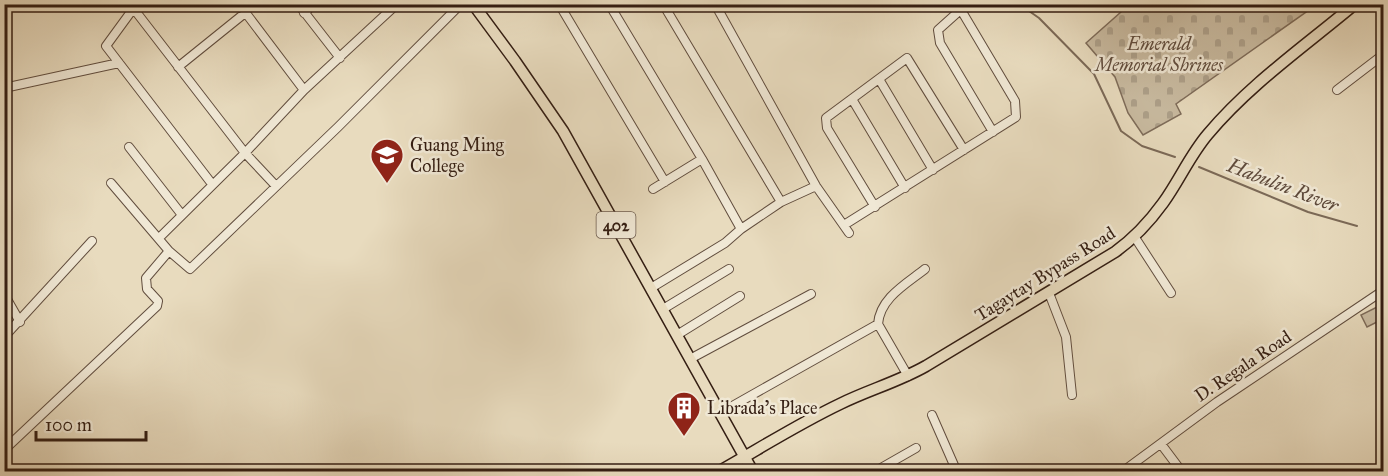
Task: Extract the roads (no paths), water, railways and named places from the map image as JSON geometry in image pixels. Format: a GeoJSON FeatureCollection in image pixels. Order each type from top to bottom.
{"type":"FeatureCollection","features":[{"type":"Feature","properties":{"kind":"main road","name":"402"},"geometry":{"type":"LineString","coordinates":[[473,4],[545,103],[582,164],[753,471]]}},
{"type":"Feature","properties":{"kind":"main road","name":"Tagaytay Bypass Road"},"geometry":{"type":"LineString","coordinates":[[718,471],[838,405],[908,376],[1108,258],[1134,236],[1163,203],[1196,150],[1215,125],[1274,70],[1355,4]]}},
{"type":"Feature","properties":{"kind":"street"},"geometry":{"type":"LineString","coordinates":[[239,4],[304,90]]}},
{"type":"Feature","properties":{"kind":"street"},"geometry":{"type":"LineString","coordinates":[[298,4],[340,58]]}},
{"type":"Feature","properties":{"kind":"street"},"geometry":{"type":"LineString","coordinates":[[304,13],[314,4]]}},
{"type":"Feature","properties":{"kind":"street"},"geometry":{"type":"LineString","coordinates":[[159,238],[245,153],[304,90],[398,4]]}},
{"type":"Feature","properties":{"kind":"street"},"geometry":{"type":"LineString","coordinates":[[111,183],[169,250],[190,269],[461,4]]}},
{"type":"Feature","properties":{"kind":"street"},"geometry":{"type":"LineString","coordinates":[[559,4],[665,182]]}},
{"type":"Feature","properties":{"kind":"street"},"geometry":{"type":"LineString","coordinates":[[609,4],[741,229]]}},
{"type":"Feature","properties":{"kind":"street"},"geometry":{"type":"LineString","coordinates":[[663,4],[781,201]]}},
{"type":"Feature","properties":{"kind":"street"},"geometry":{"type":"LineString","coordinates":[[716,4],[816,186],[849,233]]}},
{"type":"Feature","properties":{"kind":"street"},"geometry":{"type":"LineString","coordinates":[[1379,4],[1383,10]]}},
{"type":"Feature","properties":{"kind":"street"},"geometry":{"type":"LineString","coordinates":[[212,184],[106,46],[131,7],[245,153],[276,186]]}},
{"type":"Feature","properties":{"kind":"street"},"geometry":{"type":"LineString","coordinates":[[844,225],[905,188],[993,132],[1016,117],[1015,101],[964,7],[938,30],[940,43],[993,132]]}},
{"type":"Feature","properties":{"kind":"street"},"geometry":{"type":"LineString","coordinates":[[178,67],[245,13]]}},
{"type":"Feature","properties":{"kind":"street"},"geometry":{"type":"LineString","coordinates":[[1337,90],[1383,54]]}},
{"type":"Feature","properties":{"kind":"street"},"geometry":{"type":"LineString","coordinates":[[874,207],[827,128],[826,118],[907,57],[964,150]]}},
{"type":"Feature","properties":{"kind":"street"},"geometry":{"type":"LineString","coordinates":[[4,88],[119,63]]}},
{"type":"Feature","properties":{"kind":"street"},"geometry":{"type":"LineString","coordinates":[[879,79],[933,170]]}},
{"type":"Feature","properties":{"kind":"street"},"geometry":{"type":"LineString","coordinates":[[852,99],[905,188]]}},
{"type":"Feature","properties":{"kind":"street"},"geometry":{"type":"LineString","coordinates":[[129,147],[182,215]]}},
{"type":"Feature","properties":{"kind":"street"},"geometry":{"type":"LineString","coordinates":[[653,189],[702,159]]}},
{"type":"Feature","properties":{"kind":"street"},"geometry":{"type":"LineString","coordinates":[[651,288],[725,243],[781,201],[816,186]]}},
{"type":"Feature","properties":{"kind":"street"},"geometry":{"type":"LineString","coordinates":[[1134,236],[1171,293]]}},
{"type":"Feature","properties":{"kind":"street"},"geometry":{"type":"LineString","coordinates":[[4,337],[92,241]]}},
{"type":"Feature","properties":{"kind":"street"},"geometry":{"type":"LineString","coordinates":[[4,450],[157,306],[158,301],[147,289],[146,278],[169,250]]}},
{"type":"Feature","properties":{"kind":"street"},"geometry":{"type":"LineString","coordinates":[[663,309],[729,269]]}},
{"type":"Feature","properties":{"kind":"street"},"geometry":{"type":"LineString","coordinates":[[908,376],[878,324],[879,314],[891,296],[925,269]]}},
{"type":"Feature","properties":{"kind":"street","name":"D. Regala Road"},"geometry":{"type":"LineString","coordinates":[[1122,471],[1218,402],[1383,290]]}},
{"type":"Feature","properties":{"kind":"street"},"geometry":{"type":"LineString","coordinates":[[1049,293],[1066,337],[1072,394]]}},
{"type":"Feature","properties":{"kind":"street"},"geometry":{"type":"LineString","coordinates":[[4,294],[20,322]]}},
{"type":"Feature","properties":{"kind":"street"},"geometry":{"type":"LineString","coordinates":[[690,359],[811,294]]}},
{"type":"Feature","properties":{"kind":"street"},"geometry":{"type":"LineString","coordinates":[[676,335],[740,296]]}},
{"type":"Feature","properties":{"kind":"street"},"geometry":{"type":"LineString","coordinates":[[720,413],[878,324]]}},
{"type":"Feature","properties":{"kind":"street"},"geometry":{"type":"LineString","coordinates":[[932,415],[957,471]]}},
{"type":"Feature","properties":{"kind":"street"},"geometry":{"type":"LineString","coordinates":[[1161,444],[1182,471]]}},
{"type":"Feature","properties":{"kind":"street"},"geometry":{"type":"LineString","coordinates":[[874,471],[916,448]]}},
{"type":"Feature","properties":{"kind":"waterway","name":"Habulin River"},"geometry":{"type":"LineString","coordinates":[[1019,4],[1039,18],[1094,74],[1121,131],[1142,146],[1175,157]]}},
{"type":"Feature","properties":{"kind":"waterway","name":"Habulin River"},"geometry":{"type":"LineString","coordinates":[[1199,167],[1308,212],[1357,226]]}},
{"type":"Feature","properties":{"kind":"place","name":"Guang Ming College"},"geometry":{"type":"Point","coordinates":[387,184]}},
{"type":"Feature","properties":{"kind":"place","name":"Librada's Place"},"geometry":{"type":"Point","coordinates":[684,437]}},
{"type":"Feature","properties":{"kind":"park label","name":"Emerald Memorial Shrines"},"geometry":{"type":"Point","coordinates":[1159,54]}}]}
